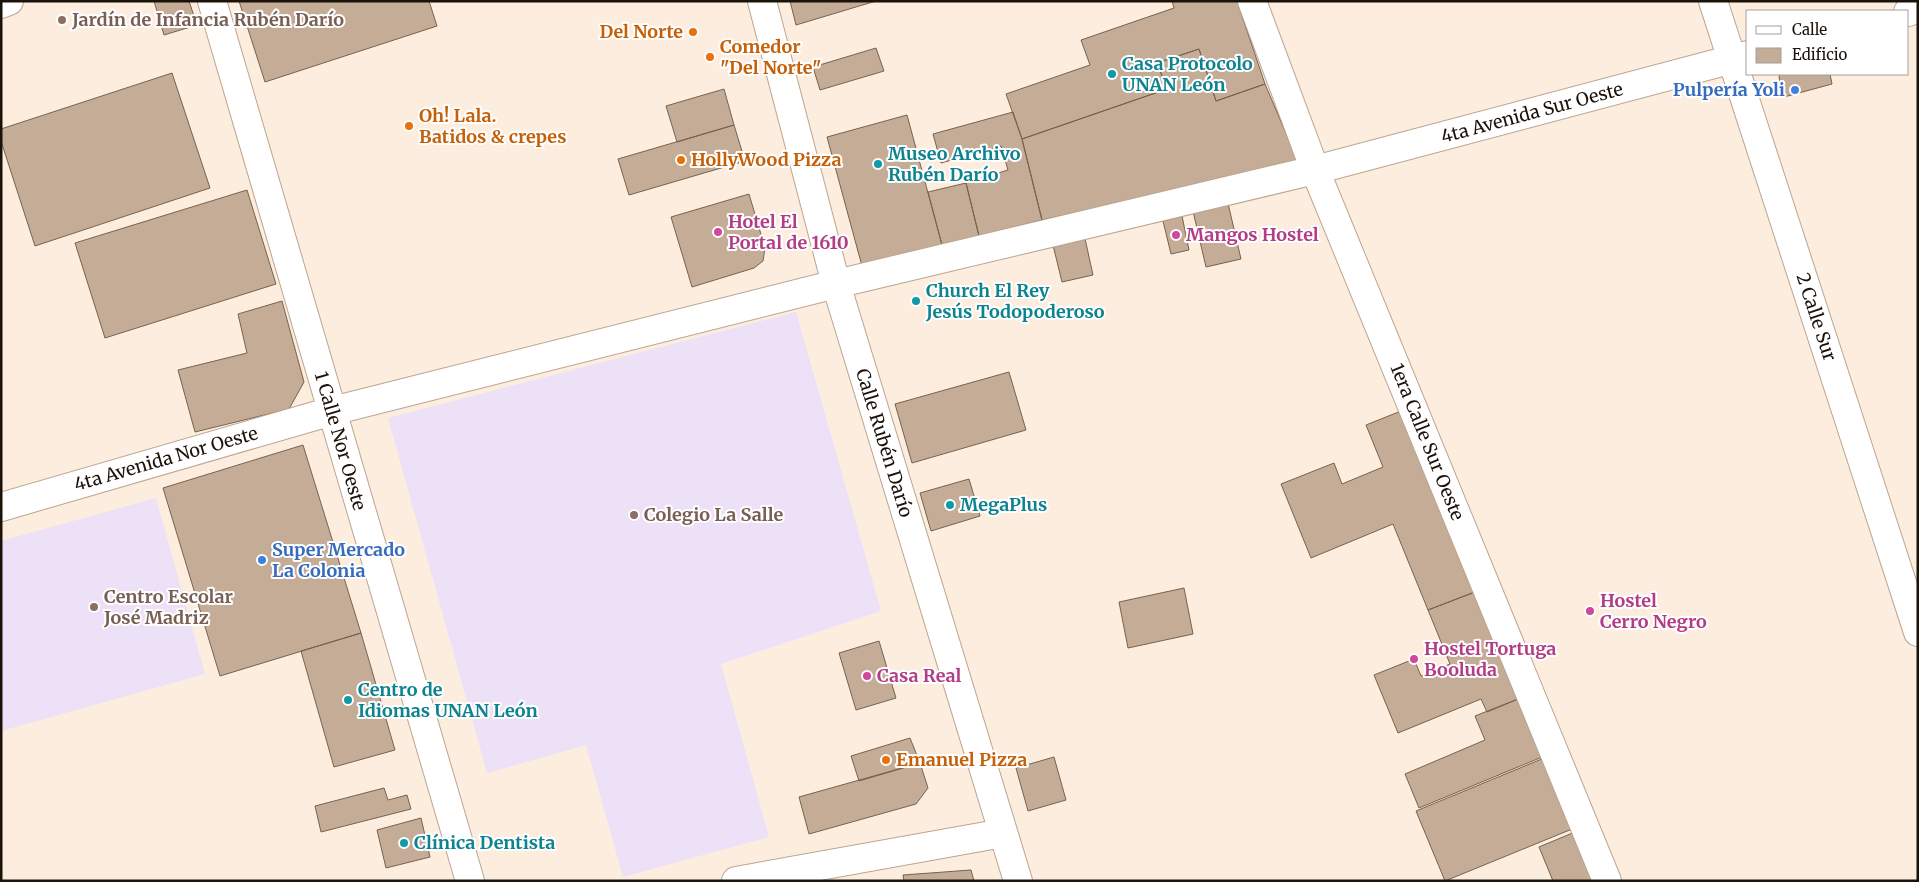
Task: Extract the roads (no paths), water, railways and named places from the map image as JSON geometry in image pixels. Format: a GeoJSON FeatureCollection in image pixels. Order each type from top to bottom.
{"type":"FeatureCollection","features":[{"type":"Feature","properties":{"kind":"street"},"geometry":{"type":"LineString","coordinates":[[1,4],[9,1]]}},
{"type":"Feature","properties":{"kind":"street","name":"1 Calle Nor Oeste"},"geometry":{"type":"LineString","coordinates":[[212,1],[470,881]]}},
{"type":"Feature","properties":{"kind":"street","name":"Calle Rubén Darío"},"geometry":{"type":"LineString","coordinates":[[762,1],[836,284],[1018,881]]}},
{"type":"Feature","properties":{"kind":"street","name":"1era Calle Sur Oeste"},"geometry":{"type":"LineString","coordinates":[[1252,1],[1316,170],[1606,881]]}},
{"type":"Feature","properties":{"kind":"street","name":"2 Calle Sur"},"geometry":{"type":"LineString","coordinates":[[1713,1],[1740,57],[1918,631]]}},
{"type":"Feature","properties":{"kind":"street","name":"4ta Avenida Sur Oeste"},"geometry":{"type":"LineString","coordinates":[[836,284],[1316,170],[1740,57]]}},
{"type":"Feature","properties":{"kind":"street","name":"4ta Avenida Nor Oeste"},"geometry":{"type":"LineString","coordinates":[[1,507],[332,411],[836,284]]}},
{"type":"Feature","properties":{"kind":"street"},"geometry":{"type":"LineString","coordinates":[[736,881],[1003,833]]}},
{"type":"Feature","properties":{"kind":"place","name":"Jardín de Infancia Rubén Darío"},"geometry":{"type":"Point","coordinates":[62,20]}},
{"type":"Feature","properties":{"kind":"place","name":"Del Norte"},"geometry":{"type":"Point","coordinates":[693,32]}},
{"type":"Feature","properties":{"kind":"place","name":"Comedor \"Del Norte\""},"geometry":{"type":"Point","coordinates":[710,57]}},
{"type":"Feature","properties":{"kind":"place","name":"Casa Protocolo UNAN León"},"geometry":{"type":"Point","coordinates":[1112,74]}},
{"type":"Feature","properties":{"kind":"place","name":"Pulpería Yoli"},"geometry":{"type":"Point","coordinates":[1795,90]}},
{"type":"Feature","properties":{"kind":"place","name":"Oh! Lala. Batidos & crepes"},"geometry":{"type":"Point","coordinates":[409,126]}},
{"type":"Feature","properties":{"kind":"place","name":"HollyWood Pizza"},"geometry":{"type":"Point","coordinates":[681,160]}},
{"type":"Feature","properties":{"kind":"place","name":"Museo Archivo Rubén Darío"},"geometry":{"type":"Point","coordinates":[878,164]}},
{"type":"Feature","properties":{"kind":"place","name":"Hotel El Portal de 1610"},"geometry":{"type":"Point","coordinates":[718,232]}},
{"type":"Feature","properties":{"kind":"place","name":"Mangos Hostel"},"geometry":{"type":"Point","coordinates":[1176,235]}},
{"type":"Feature","properties":{"kind":"place","name":"Church El Rey Jesús Todopoderoso"},"geometry":{"type":"Point","coordinates":[916,301]}},
{"type":"Feature","properties":{"kind":"place","name":"MegaPlus"},"geometry":{"type":"Point","coordinates":[950,505]}},
{"type":"Feature","properties":{"kind":"place","name":"Colegio La Salle"},"geometry":{"type":"Point","coordinates":[634,515]}},
{"type":"Feature","properties":{"kind":"place","name":"Super Mercado La Colonia"},"geometry":{"type":"Point","coordinates":[262,560]}},
{"type":"Feature","properties":{"kind":"place","name":"Centro Escolar José Madriz"},"geometry":{"type":"Point","coordinates":[94,607]}},
{"type":"Feature","properties":{"kind":"place","name":"Hostel Cerro Negro"},"geometry":{"type":"Point","coordinates":[1590,611]}},
{"type":"Feature","properties":{"kind":"place","name":"Hostel Tortuga Booluda"},"geometry":{"type":"Point","coordinates":[1414,659]}},
{"type":"Feature","properties":{"kind":"place","name":"Casa Real"},"geometry":{"type":"Point","coordinates":[867,676]}},
{"type":"Feature","properties":{"kind":"place","name":"Centro de Idiomas UNAN León"},"geometry":{"type":"Point","coordinates":[348,700]}},
{"type":"Feature","properties":{"kind":"place","name":"Emanuel Pizza"},"geometry":{"type":"Point","coordinates":[886,760]}},
{"type":"Feature","properties":{"kind":"place","name":"Clínica Dentista"},"geometry":{"type":"Point","coordinates":[404,843]}}]}
